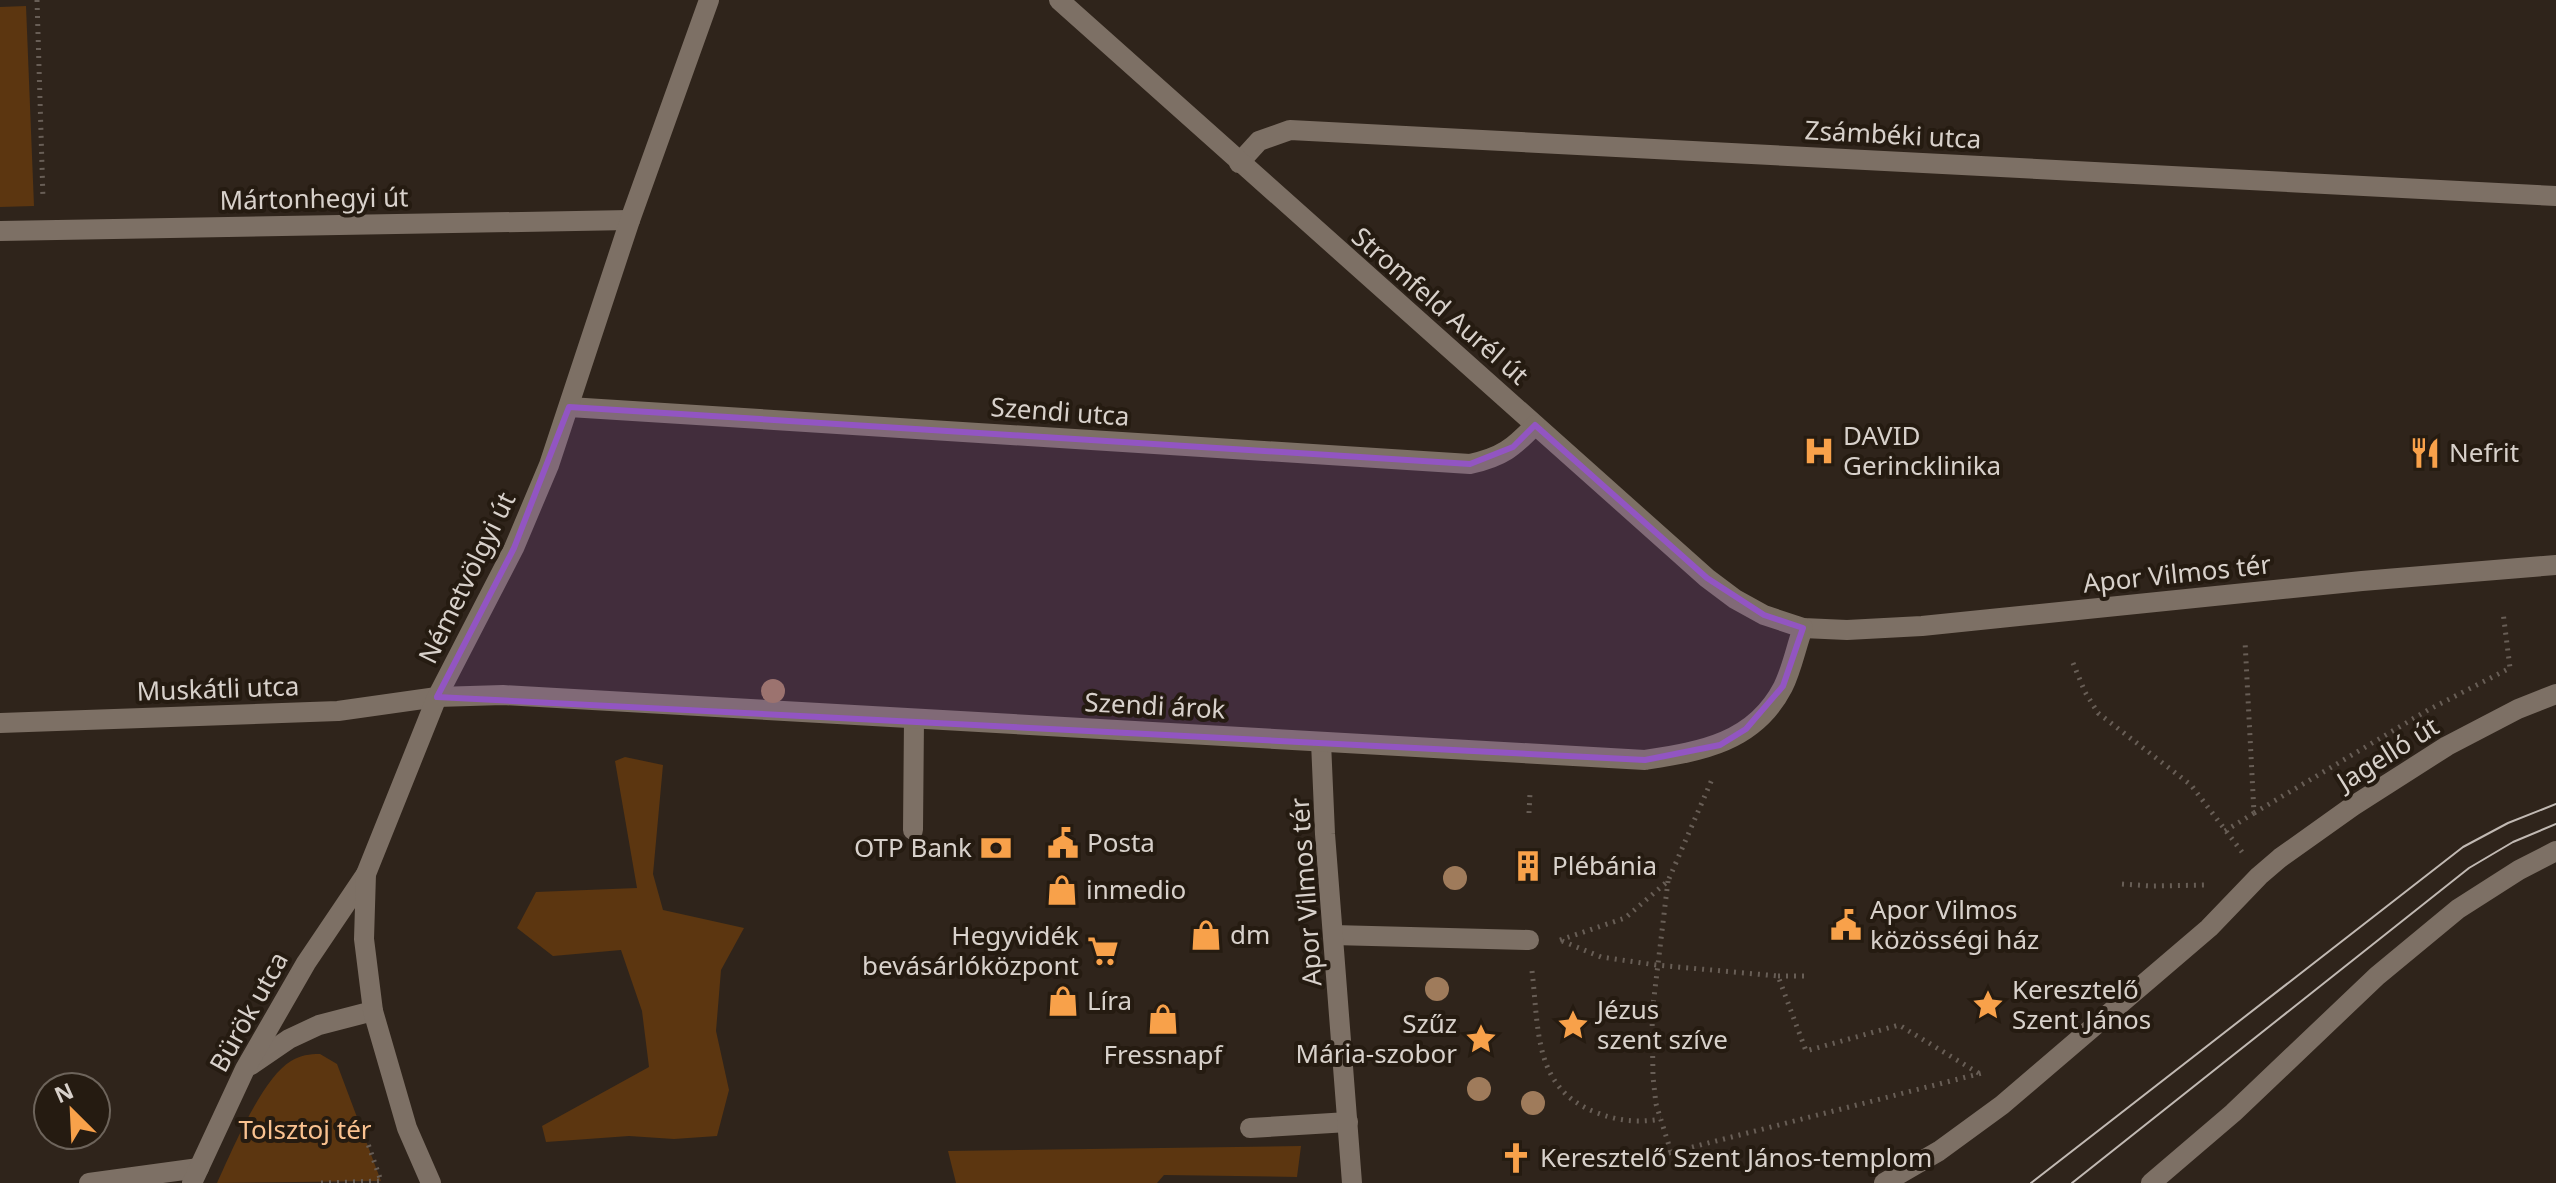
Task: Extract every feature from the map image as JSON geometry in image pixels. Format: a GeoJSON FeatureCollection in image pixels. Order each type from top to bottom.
{"type":"FeatureCollection","features":[{"type":"Feature","properties":{"kind":"street","name":"Németvölgyi út"},"geometry":{"type":"LineString","coordinates":[[431,1183],[407,1128],[373,1011],[364,939],[366,874],[437,697],[514,548],[549,465],[630,220],[709,0]]}},
{"type":"Feature","properties":{"kind":"street","name":"Stromfeld Aurél út"},"geometry":{"type":"LineString","coordinates":[[1059,0],[1725,592],[1764,615],[1803,628]]}},
{"type":"Feature","properties":{"kind":"street","name":"Zsámbéki utca"},"geometry":{"type":"LineString","coordinates":[[1239,163],[1259,141],[1290,130],[2556,196]]}},
{"type":"Feature","properties":{"kind":"street","name":"Mártonhegyi út"},"geometry":{"type":"LineString","coordinates":[[0,231],[630,220]]}},
{"type":"Feature","properties":{"kind":"street","name":"Szendi utca"},"geometry":{"type":"LineString","coordinates":[[569,407],[1470,464],[1493,459],[1513,447],[1535,425]]}},
{"type":"Feature","properties":{"kind":"street","name":"Apor Vilmos tér"},"geometry":{"type":"LineString","coordinates":[[1803,628],[1847,630],[1922,626],[2362,581],[2556,565]]}},
{"type":"Feature","properties":{"kind":"street","name":"Szendi árok"},"geometry":{"type":"LineString","coordinates":[[437,697],[503,695],[1645,760],[1720,745],[1746,729],[1766,712],[1783,686],[1803,628]]}},
{"type":"Feature","properties":{"kind":"street","name":"Jagelló út"},"geometry":{"type":"LineString","coordinates":[[2259,876],[2353,806],[2447,746],[2518,709],[2556,694]]}},
{"type":"Feature","properties":{"kind":"street","name":"Muskátli utca"},"geometry":{"type":"LineString","coordinates":[[0,723],[338,711],[437,697]]}},
{"type":"Feature","properties":{"kind":"street"},"geometry":{"type":"LineString","coordinates":[[913,830],[914,719]]}},
{"type":"Feature","properties":{"kind":"street","name":"Apor Vilmos tér"},"geometry":{"type":"LineString","coordinates":[[1321,742],[1352,1183]]}},
{"type":"Feature","properties":{"kind":"street"},"geometry":{"type":"LineString","coordinates":[[2151,1183],[2233,1113],[2377,976],[2458,909],[2519,870],[2556,851]]}},
{"type":"Feature","properties":{"kind":"street","name":"Bürök utca"},"geometry":{"type":"LineString","coordinates":[[196,1176],[245,1069],[306,963],[366,874]]}},
{"type":"Feature","properties":{"kind":"street"},"geometry":{"type":"LineString","coordinates":[[1884,1183],[1939,1151],[2002,1105],[2209,928],[2259,876]]}},
{"type":"Feature","properties":{"kind":"street"},"geometry":{"type":"LineString","coordinates":[[1333,935],[1529,940]]}},
{"type":"Feature","properties":{"kind":"street"},"geometry":{"type":"LineString","coordinates":[[245,1069],[289,1039],[319,1025],[373,1011]]}},
{"type":"Feature","properties":{"kind":"street"},"geometry":{"type":"LineString","coordinates":[[1250,1128],[1348,1122]]}},
{"type":"Feature","properties":{"kind":"street"},"geometry":{"type":"LineString","coordinates":[[89,1183],[196,1176]]}},
{"type":"Feature","properties":{"kind":"path"},"geometry":{"type":"LineString","coordinates":[[37,0],[44,230]]}},
{"type":"Feature","properties":{"kind":"path"},"geometry":{"type":"LineString","coordinates":[[2225,831],[2428,710],[2510,668],[2503,612]]}},
{"type":"Feature","properties":{"kind":"path"},"geometry":{"type":"LineString","coordinates":[[2245,641],[2254,813]]}},
{"type":"Feature","properties":{"kind":"path"},"geometry":{"type":"LineString","coordinates":[[2073,663],[2098,713],[2191,785],[2259,876]]}},
{"type":"Feature","properties":{"kind":"path"},"geometry":{"type":"LineString","coordinates":[[1671,1152],[1653,1077],[1652,1014],[1656,965],[1668,881],[1711,784],[1720,745]]}},
{"type":"Feature","properties":{"kind":"path"},"geometry":{"type":"LineString","coordinates":[[1529,813],[1530,793]]}},
{"type":"Feature","properties":{"kind":"path"},"geometry":{"type":"LineString","coordinates":[[1661,1119],[1616,1121],[1574,1104],[1550,1077],[1540,1039],[1529,940],[1561,940],[1625,918],[1668,881]]}},
{"type":"Feature","properties":{"kind":"path"},"geometry":{"type":"LineString","coordinates":[[2122,884],[2214,884]]}},
{"type":"Feature","properties":{"kind":"path"},"geometry":{"type":"LineString","coordinates":[[1561,940],[1601,957],[1656,965],[1807,976]]}},
{"type":"Feature","properties":{"kind":"path"},"geometry":{"type":"LineString","coordinates":[[1778,976],[1806,1051],[1899,1025],[1980,1074]]}},
{"type":"Feature","properties":{"kind":"path"},"geometry":{"type":"LineString","coordinates":[[1630,1163],[1993,1071]]}},
{"type":"Feature","properties":{"kind":"path"},"geometry":{"type":"LineString","coordinates":[[321,1183],[381,1181],[367,1141]]}},
{"type":"Feature","properties":{"kind":"highlighted area"},"geometry":{"type":"Polygon","coordinates":[[[569,407],[1470,464],[1513,447],[1535,425],[1707,578],[1764,615],[1803,628],[1783,686],[1746,729],[1720,745],[1645,760],[437,697],[514,548],[569,407]]]}},
{"type":"Feature","properties":{"kind":"green space"},"geometry":{"type":"Polygon","coordinates":[[[26,6],[34,206],[0,207],[0,7],[26,6]]]}},
{"type":"Feature","properties":{"kind":"green space"},"geometry":{"type":"Polygon","coordinates":[[[625,757],[663,765],[653,874],[663,910],[744,928],[721,970],[716,1031],[729,1090],[717,1136],[674,1139],[629,1136],[546,1142],[542,1126],[649,1067],[642,1011],[621,950],[553,956],[517,928],[536,892],[637,888],[615,761],[625,757]]]}},
{"type":"Feature","properties":{"kind":"green space","name":"Tolsztoj tér"},"geometry":{"type":"Polygon","coordinates":[[[320,1054],[337,1064],[381,1181],[217,1183],[249,1116],[269,1083],[298,1057],[320,1054]]]}},
{"type":"Feature","properties":{"kind":"green space"},"geometry":{"type":"Polygon","coordinates":[[[1301,1146],[1297,1177],[1164,1175],[1157,1183],[956,1183],[948,1151],[1301,1146]]]}},
{"type":"Feature","properties":{"kind":"tram line"},"geometry":{"type":"LineString","coordinates":[[2031,1183],[2463,847],[2508,823],[2556,804]]}},
{"type":"Feature","properties":{"kind":"tram line"},"geometry":{"type":"LineString","coordinates":[[2072,1183],[2469,868],[2513,842],[2556,824]]}},
{"type":"Feature","properties":{"kind":"place","name":"DAVID Gerincklinika"},"geometry":{"type":"Point","coordinates":[1819,451]}},
{"type":"Feature","properties":{"kind":"place","name":"Nefrit"},"geometry":{"type":"Point","coordinates":[2425,453]}},
{"type":"Feature","properties":{"kind":"place","name":"Posta"},"geometry":{"type":"Point","coordinates":[1063,843]}},
{"type":"Feature","properties":{"kind":"place","name":"OTP Bank"},"geometry":{"type":"Point","coordinates":[996,848]}},
{"type":"Feature","properties":{"kind":"place","name":"Plébánia"},"geometry":{"type":"Point","coordinates":[1528,866]}},
{"type":"Feature","properties":{"kind":"place","name":"inmedio"},"geometry":{"type":"Point","coordinates":[1062,890]}},
{"type":"Feature","properties":{"kind":"place","name":"Apor Vilmos közösségi ház"},"geometry":{"type":"Point","coordinates":[1846,925]}},
{"type":"Feature","properties":{"kind":"place","name":"dm"},"geometry":{"type":"Point","coordinates":[1206,935]}},
{"type":"Feature","properties":{"kind":"place","name":"Hegyvidék bevásárlóközpont"},"geometry":{"type":"Point","coordinates":[1103,951]}},
{"type":"Feature","properties":{"kind":"place","name":"Líra"},"geometry":{"type":"Point","coordinates":[1063,1001]}},
{"type":"Feature","properties":{"kind":"place","name":"Keresztelő Szent János"},"geometry":{"type":"Point","coordinates":[1988,1005]}},
{"type":"Feature","properties":{"kind":"place","name":"Fressnapf"},"geometry":{"type":"Point","coordinates":[1163,1019]}},
{"type":"Feature","properties":{"kind":"place","name":"Jézus szent szíve"},"geometry":{"type":"Point","coordinates":[1573,1025]}},
{"type":"Feature","properties":{"kind":"place","name":"Szűz Mária-szobor"},"geometry":{"type":"Point","coordinates":[1481,1039]}},
{"type":"Feature","properties":{"kind":"place","name":"Keresztelő Szent János-templom"},"geometry":{"type":"Point","coordinates":[1516,1158]}}]}
